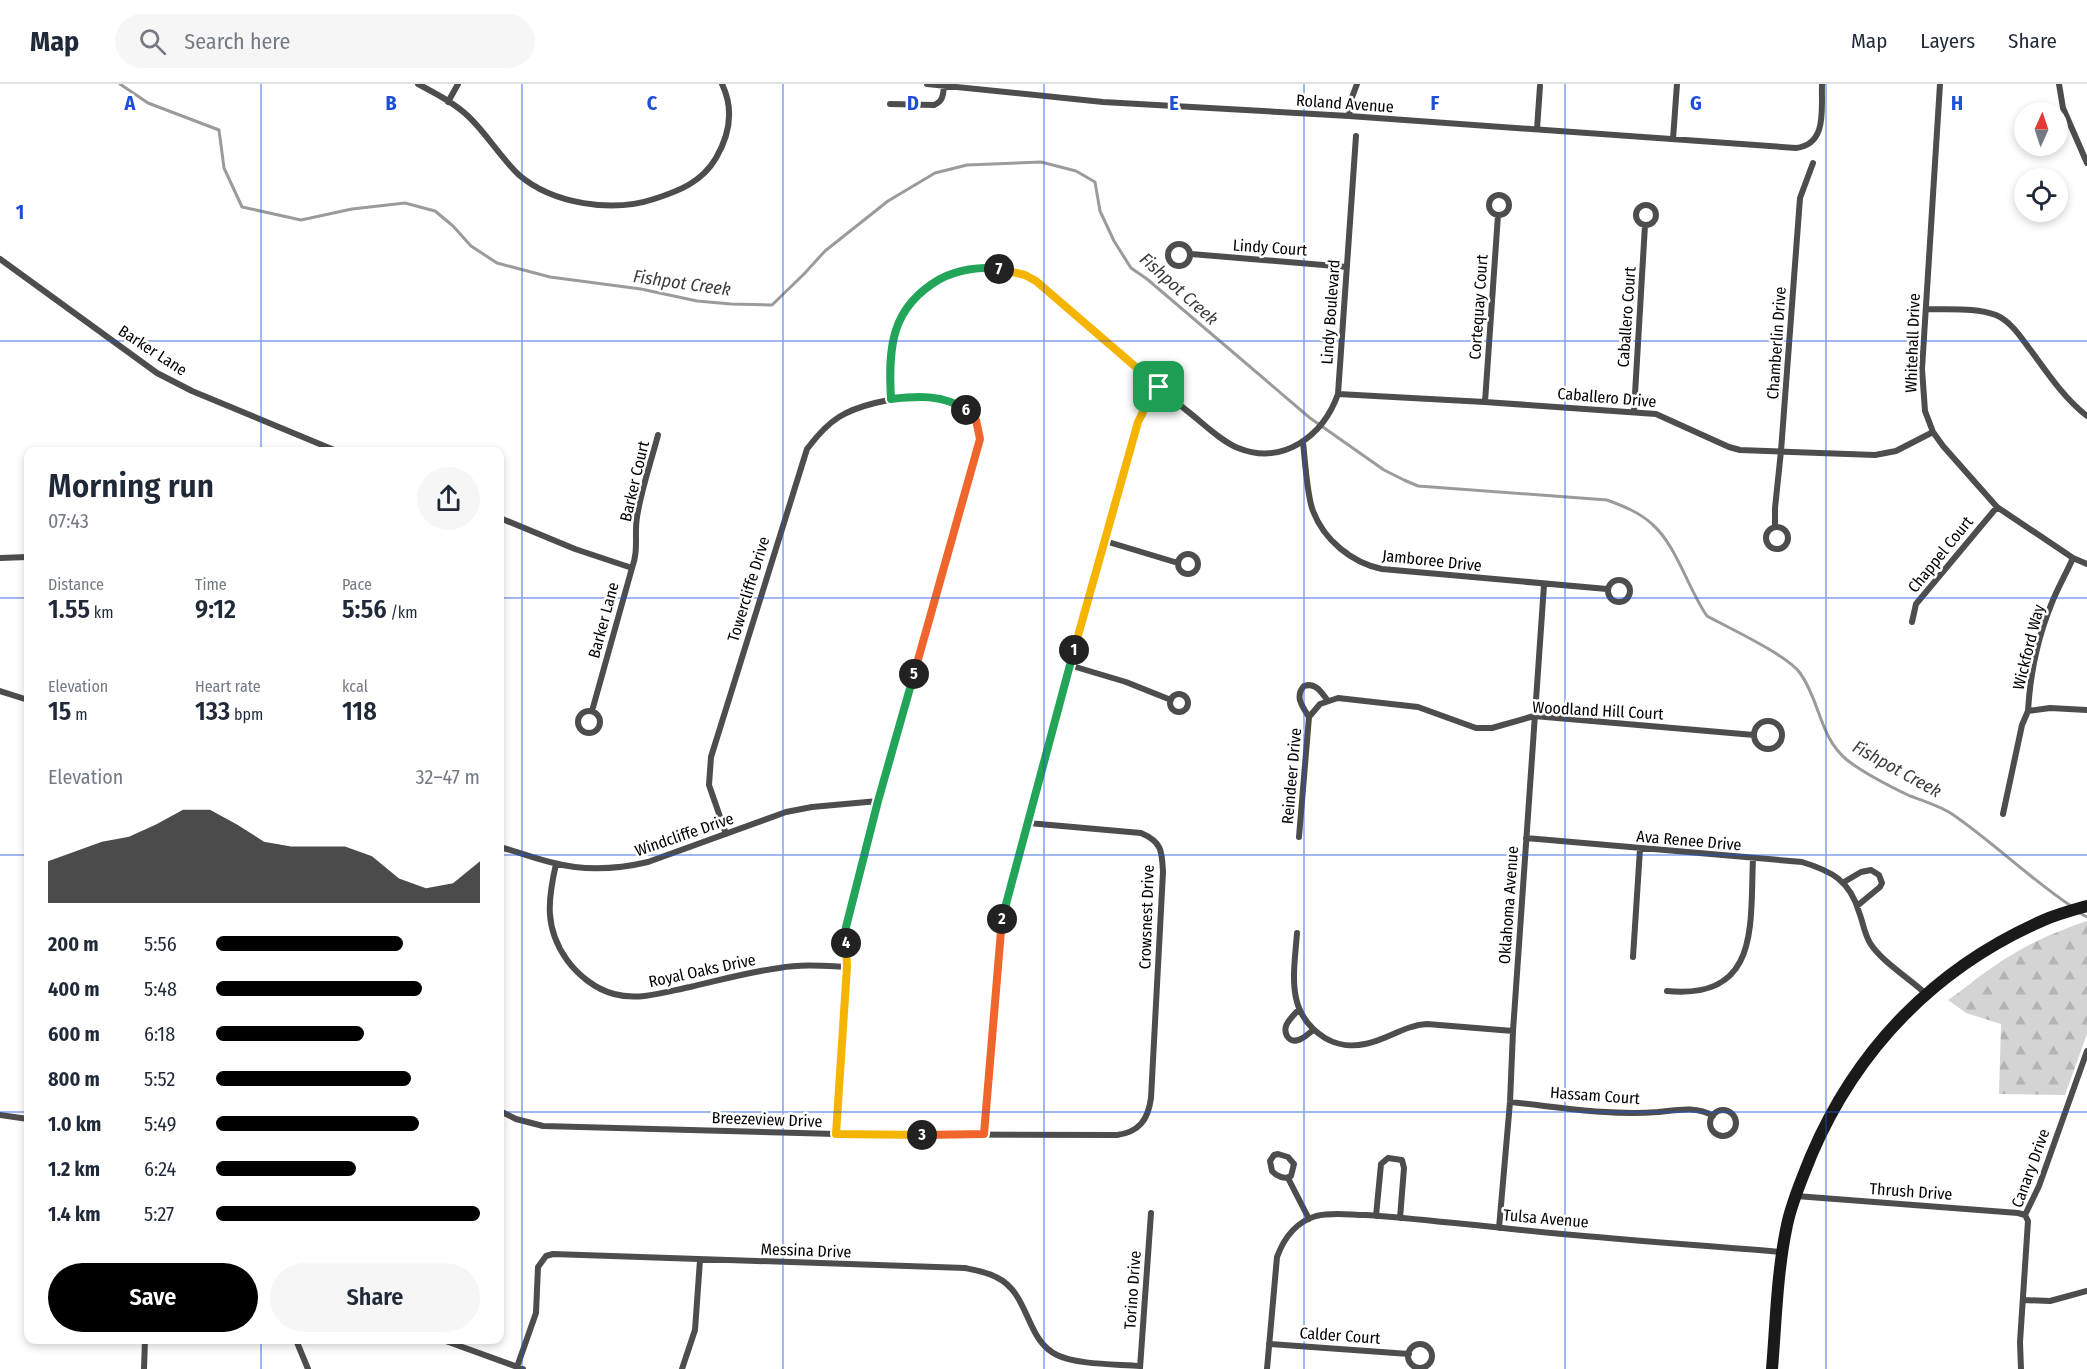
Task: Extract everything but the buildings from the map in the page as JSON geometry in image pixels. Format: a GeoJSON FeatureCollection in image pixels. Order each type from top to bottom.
{"type":"FeatureCollection","features":[{"type":"Feature","properties":{"kind":"main road"},"geometry":{"type":"LineString","coordinates":[[1772,1369],[1781,1252],[1795,1196],[1820,1136],[1849,1084],[1885,1034],[1925,993],[1985,951],[2046,919],[2087,906]]}},
{"type":"Feature","properties":{"kind":"street"},"geometry":{"type":"LineString","coordinates":[[418,84],[467,115],[521,176],[543,189],[581,203],[620,206],[644,203],[675,192],[690,185],[708,171],[725,142],[728,126],[730,110],[728,95],[722,84]]}},
{"type":"Feature","properties":{"kind":"street"},"geometry":{"type":"LineString","coordinates":[[448,102],[458,84]]}},
{"type":"Feature","properties":{"kind":"street","name":"Roland Avenue"},"geometry":{"type":"LineString","coordinates":[[927,84],[1103,102],[1349,116],[1796,148],[1810,145],[1820,128],[1822,84]]}},
{"type":"Feature","properties":{"kind":"street"},"geometry":{"type":"LineString","coordinates":[[1349,116],[1351,100],[1357,84]]}},
{"type":"Feature","properties":{"kind":"street"},"geometry":{"type":"LineString","coordinates":[[1673,139],[1677,84]]}},
{"type":"Feature","properties":{"kind":"street","name":"Whitehall Drive"},"geometry":{"type":"LineString","coordinates":[[1940,84],[1922,369],[1923,401],[1933,432],[1997,507],[2073,558],[2087,564]]}},
{"type":"Feature","properties":{"kind":"street"},"geometry":{"type":"LineString","coordinates":[[2059,84],[2063,108],[2087,163]]}},
{"type":"Feature","properties":{"kind":"street"},"geometry":{"type":"LineString","coordinates":[[1538,129],[1540,86]]}},
{"type":"Feature","properties":{"kind":"street"},"geometry":{"type":"LineString","coordinates":[[890,104],[933,105],[940,102],[944,87]]}},
{"type":"Feature","properties":{"kind":"street","name":"Lindy Boulevard"},"geometry":{"type":"LineString","coordinates":[[1159,387],[1226,442],[1247,451],[1291,450],[1312,435],[1334,405],[1338,394],[1356,136]]}},
{"type":"Feature","properties":{"kind":"street","name":"Chamberlin Drive"},"geometry":{"type":"LineString","coordinates":[[1776,527],[1775,508],[1800,198],[1814,163]]}},
{"type":"Feature","properties":{"kind":"street","name":"Cortequay Court"},"geometry":{"type":"LineString","coordinates":[[1485,402],[1498,214]]}},
{"type":"Feature","properties":{"kind":"street","name":"Caballero Court"},"geometry":{"type":"LineString","coordinates":[[1634,411],[1645,225]]}},
{"type":"Feature","properties":{"kind":"street","name":"Lindy Court"},"geometry":{"type":"LineString","coordinates":[[1191,254],[1347,267]]}},
{"type":"Feature","properties":{"kind":"street","name":"Barker Lane"},"geometry":{"type":"LineString","coordinates":[[0,259],[157,373],[192,391],[327,447]]}},
{"type":"Feature","properties":{"kind":"street"},"geometry":{"type":"LineString","coordinates":[[891,399],[890,355],[899,320],[909,303],[947,275],[981,268],[1006,270],[1025,275],[1036,281],[1159,387],[1149,400],[1138,422],[1001,925],[984,1134]]}},
{"type":"Feature","properties":{"kind":"street"},"geometry":{"type":"LineString","coordinates":[[1926,309],[1983,311],[1999,316],[2014,328],[2079,410],[2087,416]]}},
{"type":"Feature","properties":{"kind":"street","name":"Caballero Drive"},"geometry":{"type":"LineString","coordinates":[[1338,394],[1656,414],[1670,418],[1729,447],[1740,450],[1875,456],[1886,454],[1933,432]]}},
{"type":"Feature","properties":{"kind":"street","name":"Towercliffe Drive"},"geometry":{"type":"LineString","coordinates":[[726,834],[709,785],[711,757],[807,449],[817,436],[839,417],[872,402],[922,396],[943,399],[961,407],[976,420],[980,439],[878,801],[846,927],[847,967],[836,1134]]}},
{"type":"Feature","properties":{"kind":"street","name":"Barker Court"},"geometry":{"type":"LineString","coordinates":[[632,568],[637,548],[638,511],[658,435]]}},
{"type":"Feature","properties":{"kind":"street","name":"Jamboree Drive"},"geometry":{"type":"LineString","coordinates":[[1303,442],[1312,510],[1331,539],[1353,558],[1382,569],[1607,589]]}},
{"type":"Feature","properties":{"kind":"street","name":"Chappel Court"},"geometry":{"type":"LineString","coordinates":[[1912,622],[1916,604],[1997,507]]}},
{"type":"Feature","properties":{"kind":"street","name":"Barker Lane"},"geometry":{"type":"LineString","coordinates":[[504,520],[575,549],[632,568],[592,711]]}},
{"type":"Feature","properties":{"kind":"street"},"geometry":{"type":"LineString","coordinates":[[1105,541],[1178,563]]}},
{"type":"Feature","properties":{"kind":"street"},"geometry":{"type":"LineString","coordinates":[[0,558],[24,557]]}},
{"type":"Feature","properties":{"kind":"street","name":"Wickford Way"},"geometry":{"type":"LineString","coordinates":[[2003,814],[2050,605],[2073,558]]}},
{"type":"Feature","properties":{"kind":"street","name":"Oklahoma Avenue"},"geometry":{"type":"LineString","coordinates":[[1499,1228],[1510,1102],[1534,716],[1545,585]]}},
{"type":"Feature","properties":{"kind":"street"},"geometry":{"type":"LineString","coordinates":[[1070,665],[1126,681],[1171,700]]}},
{"type":"Feature","properties":{"kind":"street"},"geometry":{"type":"LineString","coordinates":[[1311,684],[1316,686],[1328,701],[1320,704],[1309,717],[1299,694],[1304,686],[1311,684]]}},
{"type":"Feature","properties":{"kind":"street"},"geometry":{"type":"LineString","coordinates":[[0,691],[24,699]]}},
{"type":"Feature","properties":{"kind":"street","name":"Woodland Hill Court"},"geometry":{"type":"LineString","coordinates":[[1328,701],[1338,698],[1418,707],[1476,728],[1491,728],[1534,716],[1754,735]]}},
{"type":"Feature","properties":{"kind":"street"},"geometry":{"type":"LineString","coordinates":[[2028,711],[2050,708],[2087,710]]}},
{"type":"Feature","properties":{"kind":"street","name":"Reindeer Drive"},"geometry":{"type":"LineString","coordinates":[[1299,837],[1309,717]]}},
{"type":"Feature","properties":{"kind":"street","name":"Woodland Hill Court"},"geometry":{"type":"LineString","coordinates":[[1769,721],[1778,725],[1782,736],[1778,745],[1768,750],[1759,746],[1754,735],[1757,726],[1769,721]]}},
{"type":"Feature","properties":{"kind":"street","name":"Windcliffe Drive"},"geometry":{"type":"LineString","coordinates":[[504,848],[556,864],[596,868],[634,865],[798,809],[878,801]]}},
{"type":"Feature","properties":{"kind":"street","name":"Crowsnest Drive"},"geometry":{"type":"LineString","coordinates":[[1028,822],[1141,833],[1155,841],[1160,847],[1163,872],[1151,1098],[1147,1116],[1142,1125]]}},
{"type":"Feature","properties":{"kind":"street","name":"Ava Renee Drive"},"geometry":{"type":"LineString","coordinates":[[1526,838],[1754,860],[1802,862],[1834,874],[1844,882]]}},
{"type":"Feature","properties":{"kind":"street"},"geometry":{"type":"LineString","coordinates":[[1633,957],[1640,849]]}},
{"type":"Feature","properties":{"kind":"street"},"geometry":{"type":"LineString","coordinates":[[1667,992],[1684,993],[1709,989],[1721,983],[1739,966],[1749,939],[1754,860]]}},
{"type":"Feature","properties":{"kind":"street","name":"Royal Oaks Drive"},"geometry":{"type":"LineString","coordinates":[[556,864],[549,899],[549,915],[558,945],[571,966],[580,975],[614,994],[648,996],[780,968],[847,967]]}},
{"type":"Feature","properties":{"kind":"street"},"geometry":{"type":"LineString","coordinates":[[1857,906],[1882,883],[1879,875],[1871,870],[1844,882],[1857,906],[1869,942],[1879,955],[1925,993]]}},
{"type":"Feature","properties":{"kind":"street"},"geometry":{"type":"LineString","coordinates":[[1297,933],[1294,992],[1299,1009],[1313,1030],[1331,1041],[1345,1045],[1362,1045],[1380,1041],[1417,1024],[1513,1031]]}},
{"type":"Feature","properties":{"kind":"street"},"geometry":{"type":"LineString","coordinates":[[1299,1009],[1285,1028],[1287,1036],[1293,1040],[1299,1040],[1313,1030]]}},
{"type":"Feature","properties":{"kind":"street","name":"Canary Drive"},"geometry":{"type":"LineString","coordinates":[[2021,1369],[2020,1342],[2028,1221],[2025,1215],[2039,1186],[2087,1051]]}},
{"type":"Feature","properties":{"kind":"street","name":"Hassam Court"},"geometry":{"type":"LineString","coordinates":[[1510,1102],[1626,1113],[1685,1109],[1704,1111],[1713,1116]]}},
{"type":"Feature","properties":{"kind":"street","name":"Hassam Court"},"geometry":{"type":"LineString","coordinates":[[1724,1110],[1732,1114],[1736,1121],[1734,1130],[1725,1136],[1717,1134],[1712,1128],[1713,1116],[1724,1110]]}},
{"type":"Feature","properties":{"kind":"street","name":"Breezeview Drive"},"geometry":{"type":"LineString","coordinates":[[504,1113],[516,1119],[543,1126],[836,1134],[1117,1135],[1135,1131],[1142,1125]]}},
{"type":"Feature","properties":{"kind":"street"},"geometry":{"type":"LineString","coordinates":[[0,1115],[24,1118]]}},
{"type":"Feature","properties":{"kind":"street"},"geometry":{"type":"LineString","coordinates":[[1283,1154],[1292,1160],[1294,1169],[1288,1178],[1272,1171],[1270,1161],[1275,1155],[1283,1154]]}},
{"type":"Feature","properties":{"kind":"street"},"geometry":{"type":"LineString","coordinates":[[1376,1216],[1381,1164],[1388,1158],[1402,1160],[1404,1168],[1400,1218]]}},
{"type":"Feature","properties":{"kind":"street"},"geometry":{"type":"LineString","coordinates":[[1267,1369],[1277,1257],[1280,1247],[1294,1228],[1309,1219],[1288,1178]]}},
{"type":"Feature","properties":{"kind":"street","name":"Thrush Drive"},"geometry":{"type":"LineString","coordinates":[[1795,1196],[2025,1215]]}},
{"type":"Feature","properties":{"kind":"street","name":"Torino Drive"},"geometry":{"type":"LineString","coordinates":[[1140,1367],[1151,1213]]}},
{"type":"Feature","properties":{"kind":"street","name":"Tulsa Avenue"},"geometry":{"type":"LineString","coordinates":[[1309,1219],[1333,1214],[1376,1216],[1781,1252]]}},
{"type":"Feature","properties":{"kind":"street","name":"Messina Drive"},"geometry":{"type":"LineString","coordinates":[[520,1368],[536,1313],[538,1267],[546,1256],[553,1254],[977,1270],[997,1277],[1013,1290],[1022,1302],[1038,1339],[1058,1356],[1140,1367]]}},
{"type":"Feature","properties":{"kind":"street"},"geometry":{"type":"LineString","coordinates":[[682,1369],[695,1330],[700,1260]]}},
{"type":"Feature","properties":{"kind":"street"},"geometry":{"type":"LineString","coordinates":[[2023,1300],[2050,1301],[2087,1291]]}},
{"type":"Feature","properties":{"kind":"street"},"geometry":{"type":"LineString","coordinates":[[144,1369],[146,1344]]}},
{"type":"Feature","properties":{"kind":"street"},"geometry":{"type":"LineString","coordinates":[[298,1344],[308,1369]]}},
{"type":"Feature","properties":{"kind":"street"},"geometry":{"type":"LineString","coordinates":[[454,1344],[520,1368]]}},
{"type":"Feature","properties":{"kind":"street","name":"Calder Court"},"geometry":{"type":"LineString","coordinates":[[1269,1344],[1409,1354]]}},
{"type":"Feature","properties":{"kind":"green space"},"geometry":{"type":"Polygon","coordinates":[[[2087,921],[2087,1034],[2065,1095],[1999,1094],[2001,1024],[1966,1013],[1948,1000],[2024,947],[2087,921]]]}},
{"type":"Feature","properties":{"kind":"waterway","name":"Fishpot Creek"},"geometry":{"type":"LineString","coordinates":[[120,84],[148,103],[219,130],[224,168],[242,207],[301,220],[352,209],[405,203],[435,211],[471,246],[497,263],[550,277],[641,289],[697,301],[772,305],[825,251],[888,201],[935,173],[967,165],[1041,162],[1076,171],[1095,182],[1100,211],[1114,241],[1131,268],[1147,279],[1310,418],[1384,470],[1418,486],[1607,500],[1642,516],[1661,533],[1707,616],[1771,650],[1800,673],[1812,695],[1825,729],[1838,751],[1847,760],[1886,784],[1952,814],[2071,906]]}},
{"type":"Feature","properties":{"kind":"waterway","name":"Fishpot Creek"},"geometry":{"type":"LineString","coordinates":[[2078,912],[2087,917]]}},
{"type":"Feature","properties":{"kind":"route"},"geometry":{"type":"LineString","coordinates":[[981,268],[1006,270],[1025,275],[1036,281],[1159,387],[1149,400],[1138,422],[1001,925],[984,1134],[836,1134],[847,967],[846,927],[878,801],[980,439],[976,420],[961,407],[943,399],[922,396],[891,399],[890,355],[899,320],[909,303],[947,275],[981,268]]}}]}
